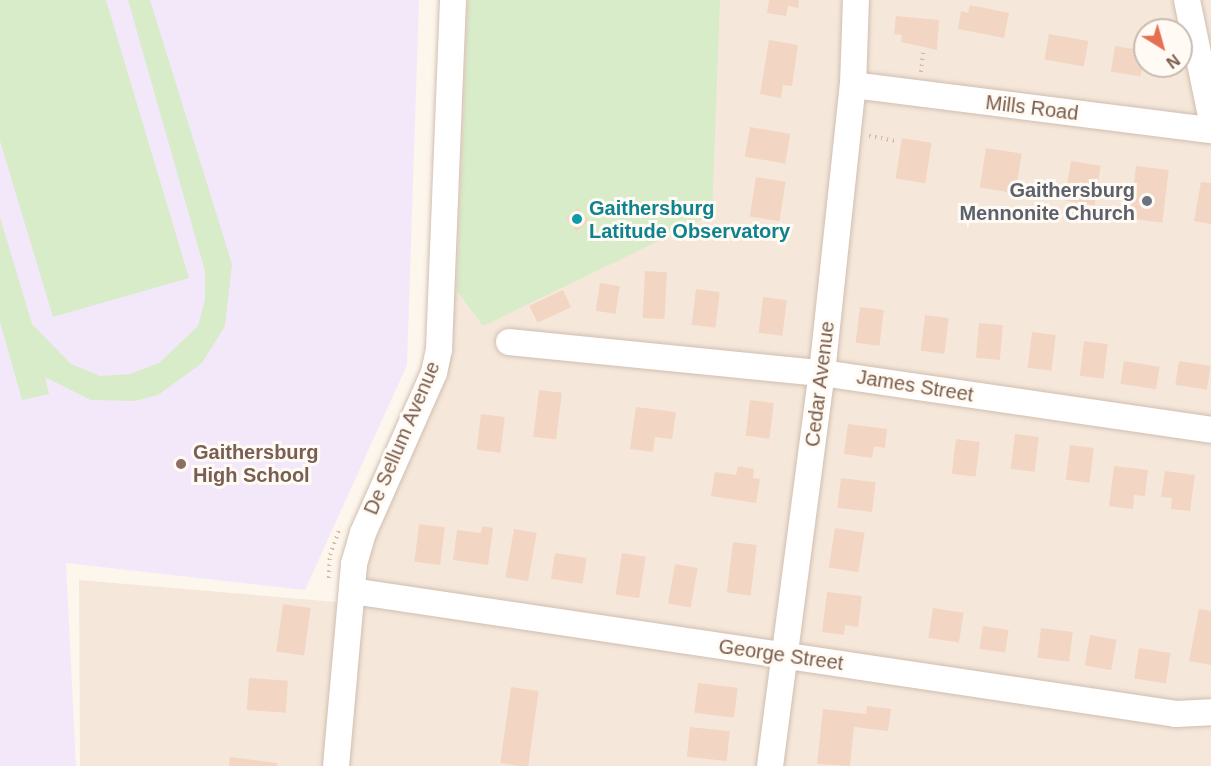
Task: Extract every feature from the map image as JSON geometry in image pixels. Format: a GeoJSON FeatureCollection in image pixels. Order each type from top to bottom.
{"type":"FeatureCollection","features":[{"type":"Feature","properties":{"kind":"street","name":"De Sellum Avenue"},"geometry":{"type":"LineString","coordinates":[[336,766],[352,596],[363,533],[434,373],[439,349],[453,0]]}},
{"type":"Feature","properties":{"kind":"street","name":"Cedar Avenue"},"geometry":{"type":"LineString","coordinates":[[770,766],[782,655],[822,373],[854,85],[856,0]]}},
{"type":"Feature","properties":{"kind":"street"},"geometry":{"type":"LineString","coordinates":[[1187,0],[1211,116]]}},
{"type":"Feature","properties":{"kind":"street","name":"Mills Road"},"geometry":{"type":"LineString","coordinates":[[854,85],[1211,130]]}},
{"type":"Feature","properties":{"kind":"street","name":"James Street"},"geometry":{"type":"LineString","coordinates":[[509,342],[822,373],[1211,430]]}},
{"type":"Feature","properties":{"kind":"street","name":"George Street"},"geometry":{"type":"LineString","coordinates":[[352,596],[782,655],[1176,714],[1211,712]]}},
{"type":"Feature","properties":{"kind":"path"},"geometry":{"type":"LineString","coordinates":[[867,125],[864,136],[897,141]]}},
{"type":"Feature","properties":{"kind":"path"},"geometry":{"type":"LineString","coordinates":[[345,514],[328,572],[334,591],[352,596]]}},
{"type":"Feature","properties":{"kind":"shaded area","name":"Gaithersburg High School"},"geometry":{"type":"Polygon","coordinates":[[[0,0],[419,0],[407,365],[305,590],[66,563],[76,766],[0,766],[0,0]]]}},
{"type":"Feature","properties":{"kind":"shaded area"},"geometry":{"type":"Polygon","coordinates":[[[461,0],[1211,0],[1211,766],[80,766],[79,580],[360,604],[373,532],[452,353],[461,0]]]}},
{"type":"Feature","properties":{"kind":"green space"},"geometry":{"type":"Polygon","coordinates":[[[0,0],[106,0],[189,278],[53,317],[0,141],[0,0]]]}},
{"type":"Feature","properties":{"kind":"green space"},"geometry":{"type":"Polygon","coordinates":[[[128,0],[150,0],[232,264],[225,326],[202,363],[158,395],[135,401],[91,400],[45,377],[49,394],[22,400],[0,322],[0,217],[32,324],[71,364],[100,376],[130,374],[159,363],[198,326],[205,299],[205,271],[128,0]]]}},
{"type":"Feature","properties":{"kind":"green space","name":"Gaithersburg Latitude Observatory"},"geometry":{"type":"Polygon","coordinates":[[[468,0],[720,0],[712,215],[483,326],[457,291],[468,0]]]}},
{"type":"Feature","properties":{"kind":"building"},"geometry":{"type":"Polygon","coordinates":[[[769,0],[799,0],[798,8],[788,6],[786,16],[767,13],[769,0]]]}},
{"type":"Feature","properties":{"kind":"building"},"geometry":{"type":"Polygon","coordinates":[[[970,5],[1009,13],[1004,38],[958,29],[961,11],[968,13],[970,5]]]}},
{"type":"Feature","properties":{"kind":"building"},"geometry":{"type":"Polygon","coordinates":[[[896,16],[939,20],[937,50],[901,42],[902,35],[894,34],[896,16]]]}},
{"type":"Feature","properties":{"kind":"building"},"geometry":{"type":"Polygon","coordinates":[[[1049,34],[1088,41],[1084,67],[1044,60],[1049,34]]]}},
{"type":"Feature","properties":{"kind":"building"},"geometry":{"type":"Polygon","coordinates":[[[769,40],[798,45],[792,86],[783,85],[781,98],[760,94],[769,40]]]}},
{"type":"Feature","properties":{"kind":"building"},"geometry":{"type":"Polygon","coordinates":[[[1115,46],[1133,49],[1133,75],[1111,72],[1115,46]]]}},
{"type":"Feature","properties":{"kind":"building"},"geometry":{"type":"Polygon","coordinates":[[[750,127],[790,134],[785,164],[745,157],[750,127]]]}},
{"type":"Feature","properties":{"kind":"building"},"geometry":{"type":"Polygon","coordinates":[[[902,138],[932,143],[925,183],[896,178],[902,138]]]}},
{"type":"Feature","properties":{"kind":"building"},"geometry":{"type":"Polygon","coordinates":[[[986,148],[1022,154],[1015,193],[980,188],[986,148]]]}},
{"type":"Feature","properties":{"kind":"building"},"geometry":{"type":"Polygon","coordinates":[[[1071,161],[1101,166],[1094,205],[1065,201],[1071,161]]]}},
{"type":"Feature","properties":{"kind":"building"},"geometry":{"type":"Polygon","coordinates":[[[1136,166],[1169,170],[1162,223],[1130,219],[1136,166]]]}},
{"type":"Feature","properties":{"kind":"building"},"geometry":{"type":"Polygon","coordinates":[[[756,177],[786,182],[779,221],[750,217],[756,177]]]}},
{"type":"Feature","properties":{"kind":"building"},"geometry":{"type":"Polygon","coordinates":[[[1201,182],[1211,183],[1211,224],[1194,221],[1201,182]]]}},
{"type":"Feature","properties":{"kind":"building","name":"Gaithersburg Latitude Observatory"},"geometry":{"type":"Polygon","coordinates":[[[578,208],[589,221],[577,231],[566,218],[578,208]]]}},
{"type":"Feature","properties":{"kind":"building"},"geometry":{"type":"Polygon","coordinates":[[[645,271],[667,272],[665,319],[643,318],[645,271]]]}},
{"type":"Feature","properties":{"kind":"building"},"geometry":{"type":"Polygon","coordinates":[[[600,283],[620,286],[615,314],[596,311],[600,283]]]}},
{"type":"Feature","properties":{"kind":"building"},"geometry":{"type":"Polygon","coordinates":[[[696,289],[720,292],[715,328],[692,325],[696,289]]]}},
{"type":"Feature","properties":{"kind":"building"},"geometry":{"type":"Polygon","coordinates":[[[563,290],[571,307],[537,323],[529,306],[563,290]]]}},
{"type":"Feature","properties":{"kind":"building"},"geometry":{"type":"Polygon","coordinates":[[[763,297],[787,300],[782,336],[759,333],[763,297]]]}},
{"type":"Feature","properties":{"kind":"building"},"geometry":{"type":"Polygon","coordinates":[[[860,307],[884,310],[879,346],[856,343],[860,307]]]}},
{"type":"Feature","properties":{"kind":"building"},"geometry":{"type":"Polygon","coordinates":[[[925,315],[949,318],[944,354],[921,351],[925,315]]]}},
{"type":"Feature","properties":{"kind":"building"},"geometry":{"type":"Polygon","coordinates":[[[979,323],[1003,325],[1000,360],[976,358],[979,323]]]}},
{"type":"Feature","properties":{"kind":"building"},"geometry":{"type":"Polygon","coordinates":[[[1032,332],[1056,335],[1051,371],[1028,368],[1032,332]]]}},
{"type":"Feature","properties":{"kind":"building"},"geometry":{"type":"Polygon","coordinates":[[[1084,341],[1108,344],[1104,379],[1080,376],[1084,341]]]}},
{"type":"Feature","properties":{"kind":"building"},"geometry":{"type":"Polygon","coordinates":[[[1124,361],[1160,367],[1156,389],[1120,384],[1124,361]]]}},
{"type":"Feature","properties":{"kind":"building"},"geometry":{"type":"Polygon","coordinates":[[[1179,361],[1211,366],[1207,390],[1175,385],[1179,361]]]}},
{"type":"Feature","properties":{"kind":"building"},"geometry":{"type":"Polygon","coordinates":[[[539,390],[562,393],[556,439],[533,437],[539,390]]]}},
{"type":"Feature","properties":{"kind":"building"},"geometry":{"type":"Polygon","coordinates":[[[750,400],[774,403],[769,439],[746,436],[750,400]]]}},
{"type":"Feature","properties":{"kind":"building"},"geometry":{"type":"Polygon","coordinates":[[[636,407],[676,412],[672,439],[655,437],[653,452],[630,449],[636,407]]]}},
{"type":"Feature","properties":{"kind":"building"},"geometry":{"type":"Polygon","coordinates":[[[481,414],[505,417],[500,453],[477,450],[481,414]]]}},
{"type":"Feature","properties":{"kind":"building"},"geometry":{"type":"Polygon","coordinates":[[[848,424],[887,429],[885,448],[874,446],[872,458],[844,454],[848,424]]]}},
{"type":"Feature","properties":{"kind":"building"},"geometry":{"type":"Polygon","coordinates":[[[1015,434],[1039,437],[1035,472],[1011,469],[1015,434]]]}},
{"type":"Feature","properties":{"kind":"building"},"geometry":{"type":"Polygon","coordinates":[[[956,439],[980,442],[976,477],[952,474],[956,439]]]}},
{"type":"Feature","properties":{"kind":"building"},"geometry":{"type":"Polygon","coordinates":[[[1070,445],[1094,448],[1090,483],[1066,480],[1070,445]]]}},
{"type":"Feature","properties":{"kind":"building"},"geometry":{"type":"Polygon","coordinates":[[[738,466],[754,469],[753,478],[760,479],[756,503],[711,496],[715,472],[736,475],[738,466]]]}},
{"type":"Feature","properties":{"kind":"building"},"geometry":{"type":"Polygon","coordinates":[[[1114,466],[1148,470],[1145,496],[1134,495],[1133,509],[1109,506],[1114,466]]]}},
{"type":"Feature","properties":{"kind":"building"},"geometry":{"type":"Polygon","coordinates":[[[1165,471],[1195,475],[1190,511],[1171,509],[1172,498],[1161,497],[1165,471]]]}},
{"type":"Feature","properties":{"kind":"building"},"geometry":{"type":"Polygon","coordinates":[[[841,478],[876,482],[872,512],[837,508],[841,478]]]}},
{"type":"Feature","properties":{"kind":"building"},"geometry":{"type":"Polygon","coordinates":[[[419,524],[445,527],[440,565],[414,562],[419,524]]]}},
{"type":"Feature","properties":{"kind":"building"},"geometry":{"type":"Polygon","coordinates":[[[482,526],[493,528],[488,565],[453,560],[457,530],[481,533],[482,526]]]}},
{"type":"Feature","properties":{"kind":"building"},"geometry":{"type":"Polygon","coordinates":[[[835,528],[865,533],[858,572],[829,568],[835,528]]]}},
{"type":"Feature","properties":{"kind":"building"},"geometry":{"type":"Polygon","coordinates":[[[514,529],[537,533],[528,581],[505,577],[514,529]]]}},
{"type":"Feature","properties":{"kind":"building"},"geometry":{"type":"Polygon","coordinates":[[[733,542],[757,545],[751,596],[727,593],[733,542]]]}},
{"type":"Feature","properties":{"kind":"building"},"geometry":{"type":"Polygon","coordinates":[[[555,553],[587,558],[583,584],[551,579],[555,553]]]}},
{"type":"Feature","properties":{"kind":"building"},"geometry":{"type":"Polygon","coordinates":[[[622,553],[646,557],[639,598],[615,594],[622,553]]]}},
{"type":"Feature","properties":{"kind":"building"},"geometry":{"type":"Polygon","coordinates":[[[675,564],[698,568],[691,607],[668,603],[675,564]]]}},
{"type":"Feature","properties":{"kind":"building"},"geometry":{"type":"Polygon","coordinates":[[[827,592],[862,596],[858,627],[845,625],[844,635],[822,632],[827,592]]]}},
{"type":"Feature","properties":{"kind":"building"},"geometry":{"type":"Polygon","coordinates":[[[283,604],[311,608],[304,655],[276,652],[283,604]]]}},
{"type":"Feature","properties":{"kind":"building"},"geometry":{"type":"Polygon","coordinates":[[[933,608],[964,613],[959,642],[928,638],[933,608]]]}},
{"type":"Feature","properties":{"kind":"building"},"geometry":{"type":"Polygon","coordinates":[[[1199,609],[1211,611],[1211,665],[1189,661],[1199,609]]]}},
{"type":"Feature","properties":{"kind":"building"},"geometry":{"type":"Polygon","coordinates":[[[983,626],[1009,630],[1005,653],[979,649],[983,626]]]}},
{"type":"Feature","properties":{"kind":"building"},"geometry":{"type":"Polygon","coordinates":[[[1041,628],[1073,632],[1069,662],[1037,658],[1041,628]]]}},
{"type":"Feature","properties":{"kind":"building"},"geometry":{"type":"Polygon","coordinates":[[[1090,635],[1117,640],[1111,670],[1085,666],[1090,635]]]}},
{"type":"Feature","properties":{"kind":"building"},"geometry":{"type":"Polygon","coordinates":[[[1139,648],[1171,653],[1166,684],[1134,679],[1139,648]]]}},
{"type":"Feature","properties":{"kind":"building"},"geometry":{"type":"Polygon","coordinates":[[[249,678],[288,681],[286,713],[247,710],[249,678]]]}},
{"type":"Feature","properties":{"kind":"building"},"geometry":{"type":"Polygon","coordinates":[[[698,683],[738,688],[734,718],[694,713],[698,683]]]}},
{"type":"Feature","properties":{"kind":"building"},"geometry":{"type":"Polygon","coordinates":[[[511,687],[539,691],[528,766],[500,763],[511,687]]]}},
{"type":"Feature","properties":{"kind":"building"},"geometry":{"type":"Polygon","coordinates":[[[867,706],[891,709],[888,731],[854,727],[850,766],[817,764],[823,709],[866,714],[867,706]]]}},
{"type":"Feature","properties":{"kind":"building"},"geometry":{"type":"Polygon","coordinates":[[[690,727],[730,731],[727,761],[687,757],[690,727]]]}},
{"type":"Feature","properties":{"kind":"building"},"geometry":{"type":"Polygon","coordinates":[[[230,757],[277,763],[277,766],[229,766],[230,757]]]}},
{"type":"Feature","properties":{"kind":"place","name":"Gaithersburg Mennonite Church"},"geometry":{"type":"Point","coordinates":[1147,201]}},
{"type":"Feature","properties":{"kind":"place","name":"Gaithersburg Latitude Observatory"},"geometry":{"type":"Point","coordinates":[577,219]}},
{"type":"Feature","properties":{"kind":"place","name":"Gaithersburg High School"},"geometry":{"type":"Point","coordinates":[181,464]}}]}
